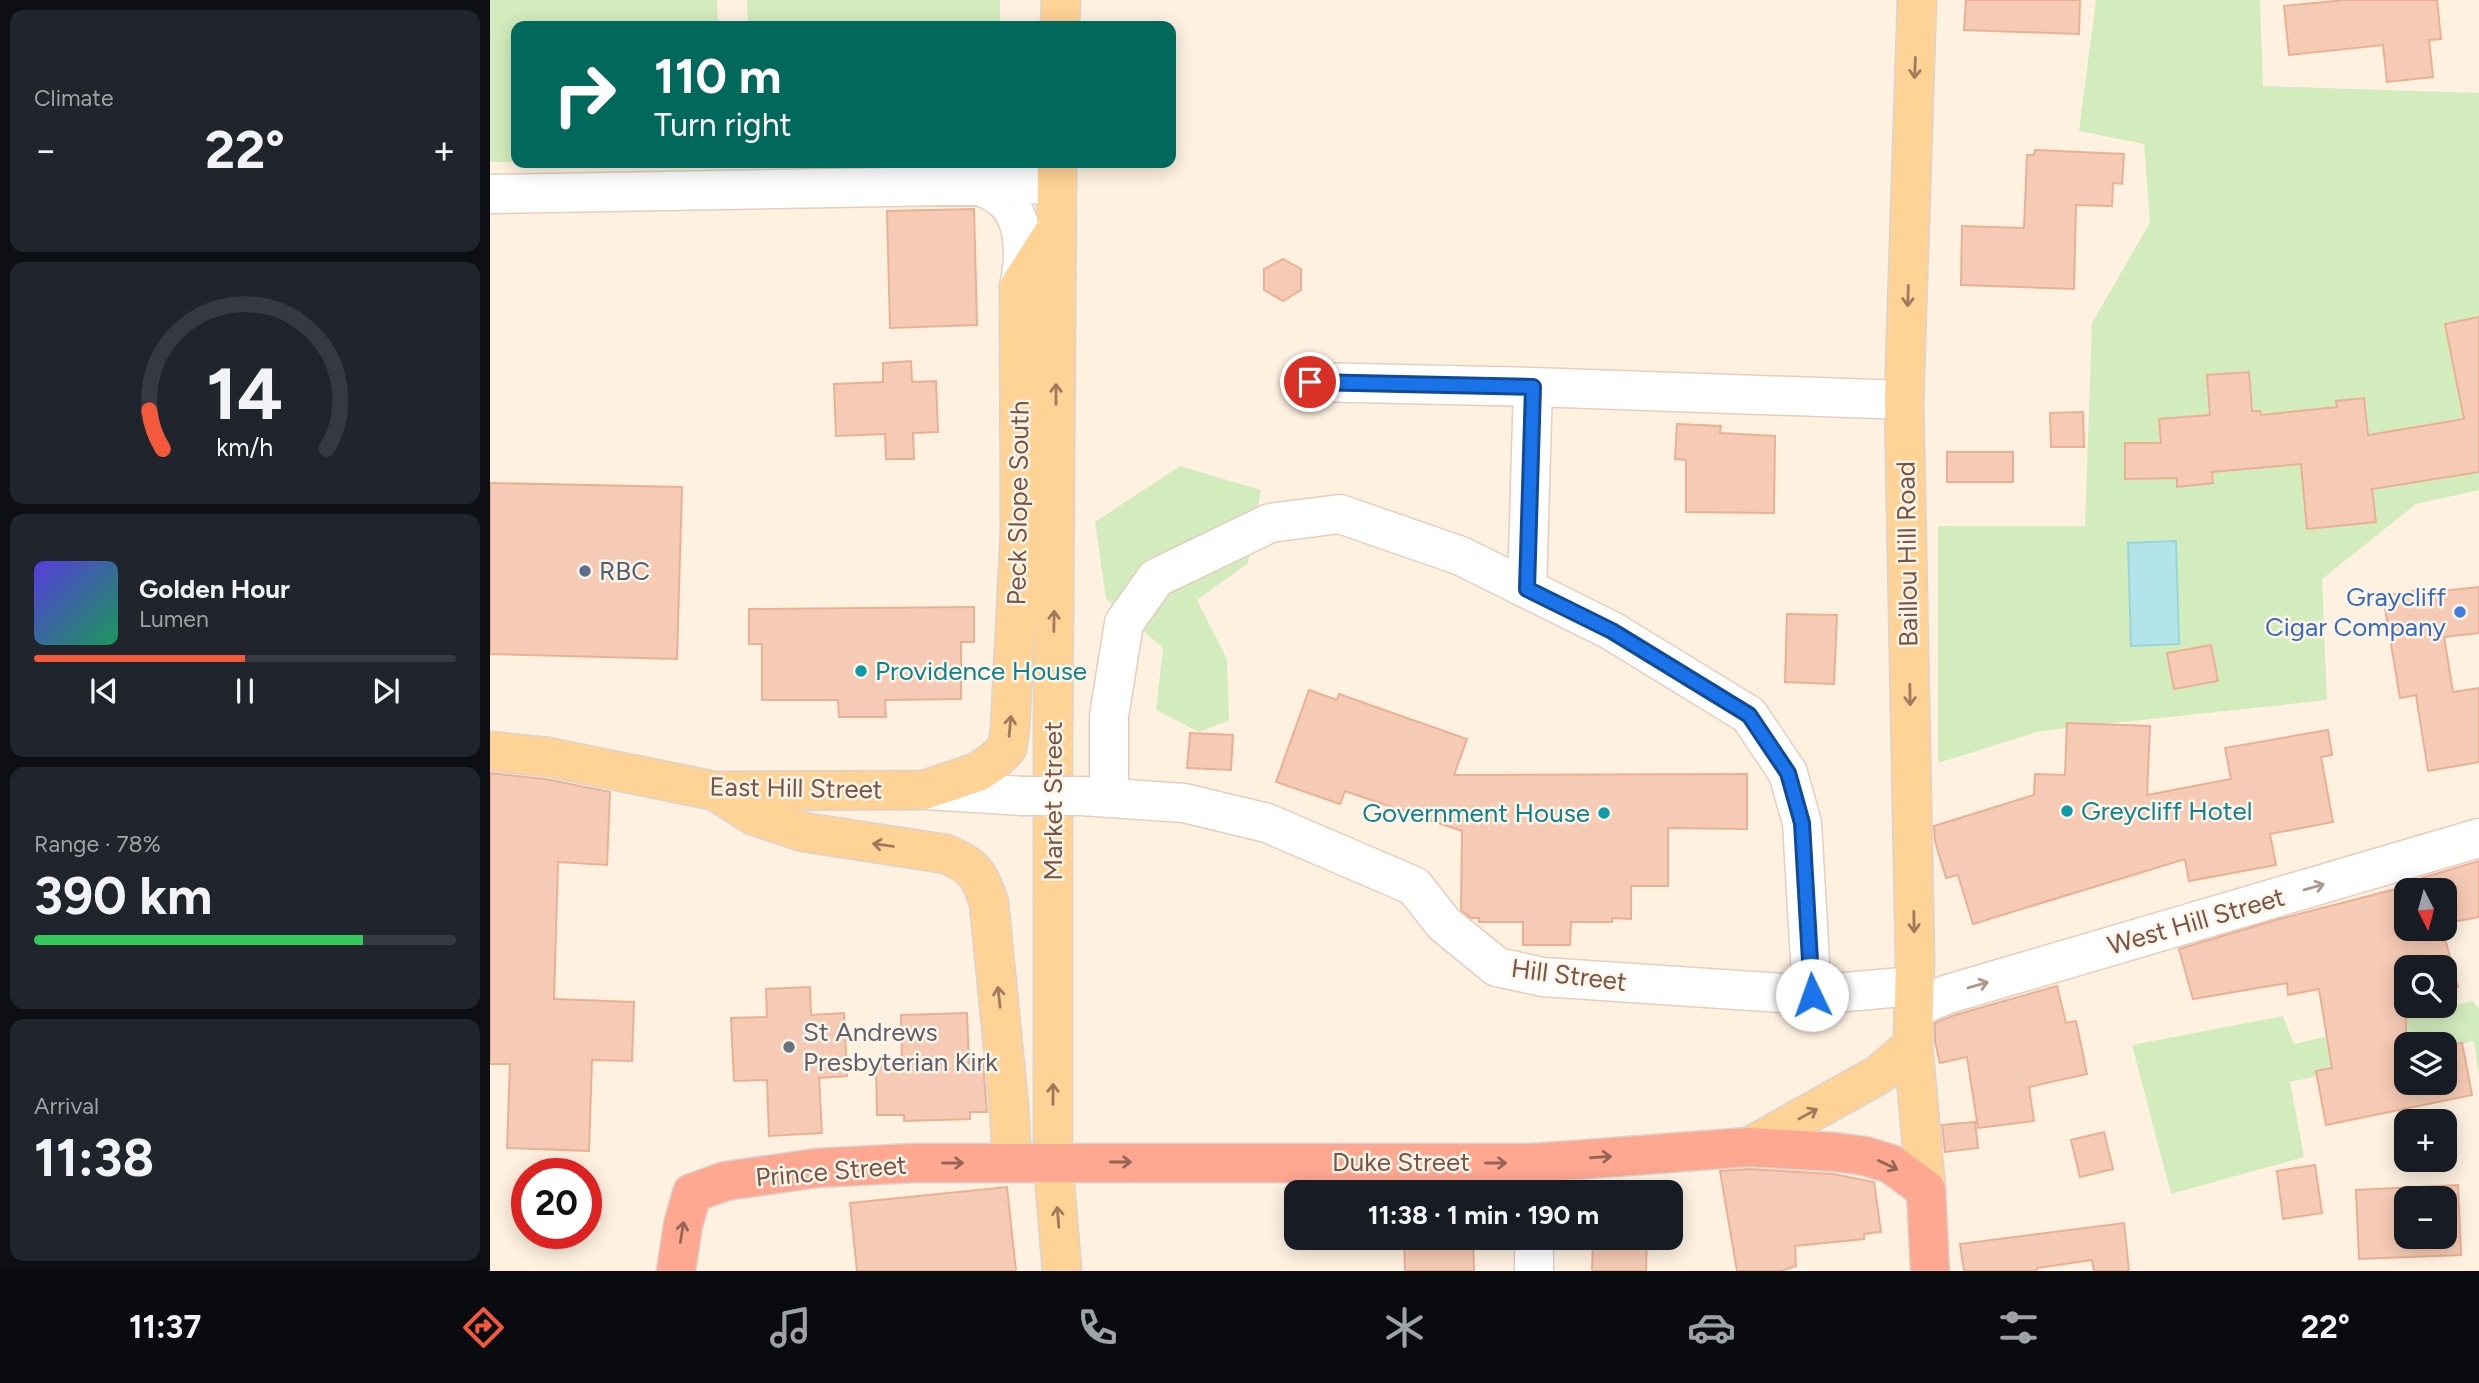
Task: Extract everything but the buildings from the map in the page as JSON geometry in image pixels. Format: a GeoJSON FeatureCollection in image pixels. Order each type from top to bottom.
{"type":"FeatureCollection","features":[{"type":"Feature","properties":{"kind":"highway","name":"Duke Street"},"geometry":{"type":"LineString","coordinates":[[1053,1162],[1534,1177],[1749,1147],[1866,1156],[1891,1164],[1926,1190]]}},
{"type":"Feature","properties":{"kind":"highway","name":"Prince Street"},"geometry":{"type":"LineString","coordinates":[[676,1271],[692,1193],[726,1181],[817,1168],[914,1163],[1053,1162]]}},
{"type":"Feature","properties":{"kind":"highway"},"geometry":{"type":"LineString","coordinates":[[1926,1190],[1930,1271]]}},
{"type":"Feature","properties":{"kind":"main road"},"geometry":{"type":"LineString","coordinates":[[1060,21],[1061,0]]}},
{"type":"Feature","properties":{"kind":"main road","name":"Baillou Hill Road"},"geometry":{"type":"LineString","coordinates":[[1917,0],[1904,400],[1915,960],[1913,1045],[1926,1190]]}},
{"type":"Feature","properties":{"kind":"main road","name":"Market Street"},"geometry":{"type":"LineString","coordinates":[[1057,173],[1053,1162],[1062,1271]]}},
{"type":"Feature","properties":{"kind":"main road"},"geometry":{"type":"LineString","coordinates":[[1018,287],[1056,229]]}},
{"type":"Feature","properties":{"kind":"main road","name":"Peck Slope South"},"geometry":{"type":"LineString","coordinates":[[924,790],[978,772],[1007,748],[1020,531],[1018,287]]}},
{"type":"Feature","properties":{"kind":"main road","name":"East Hill Street"},"geometry":{"type":"LineString","coordinates":[[490,751],[548,757],[715,791],[924,790]]}},
{"type":"Feature","properties":{"kind":"main road"},"geometry":{"type":"LineString","coordinates":[[715,791],[753,815],[803,832],[946,853],[968,863],[982,880],[989,903],[1012,1162]]}},
{"type":"Feature","properties":{"kind":"main road","name":"Duke Street"},"geometry":{"type":"LineString","coordinates":[[1749,1147],[1878,1075],[1913,1045]]}},
{"type":"Feature","properties":{"kind":"street"},"geometry":{"type":"LineString","coordinates":[[490,194],[856,189],[977,184],[1057,173]]}},
{"type":"Feature","properties":{"kind":"street","name":"Peck Slope South"},"geometry":{"type":"LineString","coordinates":[[977,184],[1002,197],[1017,221],[1023,252],[1018,287]]}},
{"type":"Feature","properties":{"kind":"street"},"geometry":{"type":"LineString","coordinates":[[1310,382],[1904,400]]}},
{"type":"Feature","properties":{"kind":"street"},"geometry":{"type":"LineString","coordinates":[[1527,589],[1533,387]]}},
{"type":"Feature","properties":{"kind":"street"},"geometry":{"type":"LineString","coordinates":[[1093,797],[1124,623],[1156,578],[1270,523],[1340,514],[1461,556],[1612,631],[1749,715],[1788,773],[1802,823],[1812,995]]}},
{"type":"Feature","properties":{"kind":"street","name":"East Hill Street"},"geometry":{"type":"LineString","coordinates":[[924,790],[1022,796]]}},
{"type":"Feature","properties":{"kind":"street","name":"Hill Street"},"geometry":{"type":"LineString","coordinates":[[1022,796],[1184,803],[1267,823],[1413,886],[1444,924],[1497,967],[1543,977],[1812,995],[1914,997]]}},
{"type":"Feature","properties":{"kind":"street","name":"West Hill Street"},"geometry":{"type":"LineString","coordinates":[[1914,997],[1948,994],[2479,838]]}},
{"type":"Feature","properties":{"kind":"street"},"geometry":{"type":"LineString","coordinates":[[1534,1250],[1534,1271]]}},
{"type":"Feature","properties":{"kind":"green space"},"geometry":{"type":"Polygon","coordinates":[[[490,0],[717,0],[718,21],[511,21],[511,162],[490,162],[490,0]]]}},
{"type":"Feature","properties":{"kind":"green space"},"geometry":{"type":"Polygon","coordinates":[[[747,0],[1000,0],[1000,21],[748,21],[747,0]]]}},
{"type":"Feature","properties":{"kind":"green space"},"geometry":{"type":"Polygon","coordinates":[[[2096,0],[2260,0],[2263,86],[2479,93],[2479,490],[2416,504],[2322,579],[2327,700],[2040,731],[1938,763],[1938,526],[2085,526],[2092,323],[2150,222],[2144,144],[2079,131],[2096,0]]]}},
{"type":"Feature","properties":{"kind":"green space"},"geometry":{"type":"Polygon","coordinates":[[[1180,466],[1261,490],[1248,563],[1197,600],[1227,659],[1229,720],[1199,732],[1156,710],[1163,648],[1106,599],[1095,522],[1180,466]]]}},
{"type":"Feature","properties":{"kind":"green space"},"geometry":{"type":"Polygon","coordinates":[[[2473,1001],[2479,1009],[2479,1076],[2474,1041],[2457,1045],[2457,1032],[2394,1032],[2394,1059],[2290,1082],[2304,1157],[2171,1194],[2132,1045],[2283,1016],[2294,1044],[2402,1018],[2457,1018],[2457,1005],[2473,1001]]]}},
{"type":"Feature","properties":{"kind":"water"},"geometry":{"type":"Polygon","coordinates":[[[2176,541],[2179,644],[2131,646],[2128,543],[2176,541]]]}},
{"type":"Feature","properties":{"kind":"place","name":"RBC"},"geometry":{"type":"Point","coordinates":[585,571]}},
{"type":"Feature","properties":{"kind":"place","name":"Graycliff Cigar Company"},"geometry":{"type":"Point","coordinates":[2460,612]}},
{"type":"Feature","properties":{"kind":"place","name":"Providence House"},"geometry":{"type":"Point","coordinates":[861,671]}},
{"type":"Feature","properties":{"kind":"place","name":"Greycliff Hotel"},"geometry":{"type":"Point","coordinates":[2067,811]}},
{"type":"Feature","properties":{"kind":"place","name":"Government House"},"geometry":{"type":"Point","coordinates":[1604,813]}},
{"type":"Feature","properties":{"kind":"place","name":"St Andrews Presbyterian Kirk"},"geometry":{"type":"Point","coordinates":[789,1047]}},
{"type":"Feature","properties":{"kind":"route"},"geometry":{"type":"LineString","coordinates":[[1310,382],[1533,387],[1527,589],[1612,631],[1749,715],[1788,773],[1802,823],[1812,995]]}}]}
